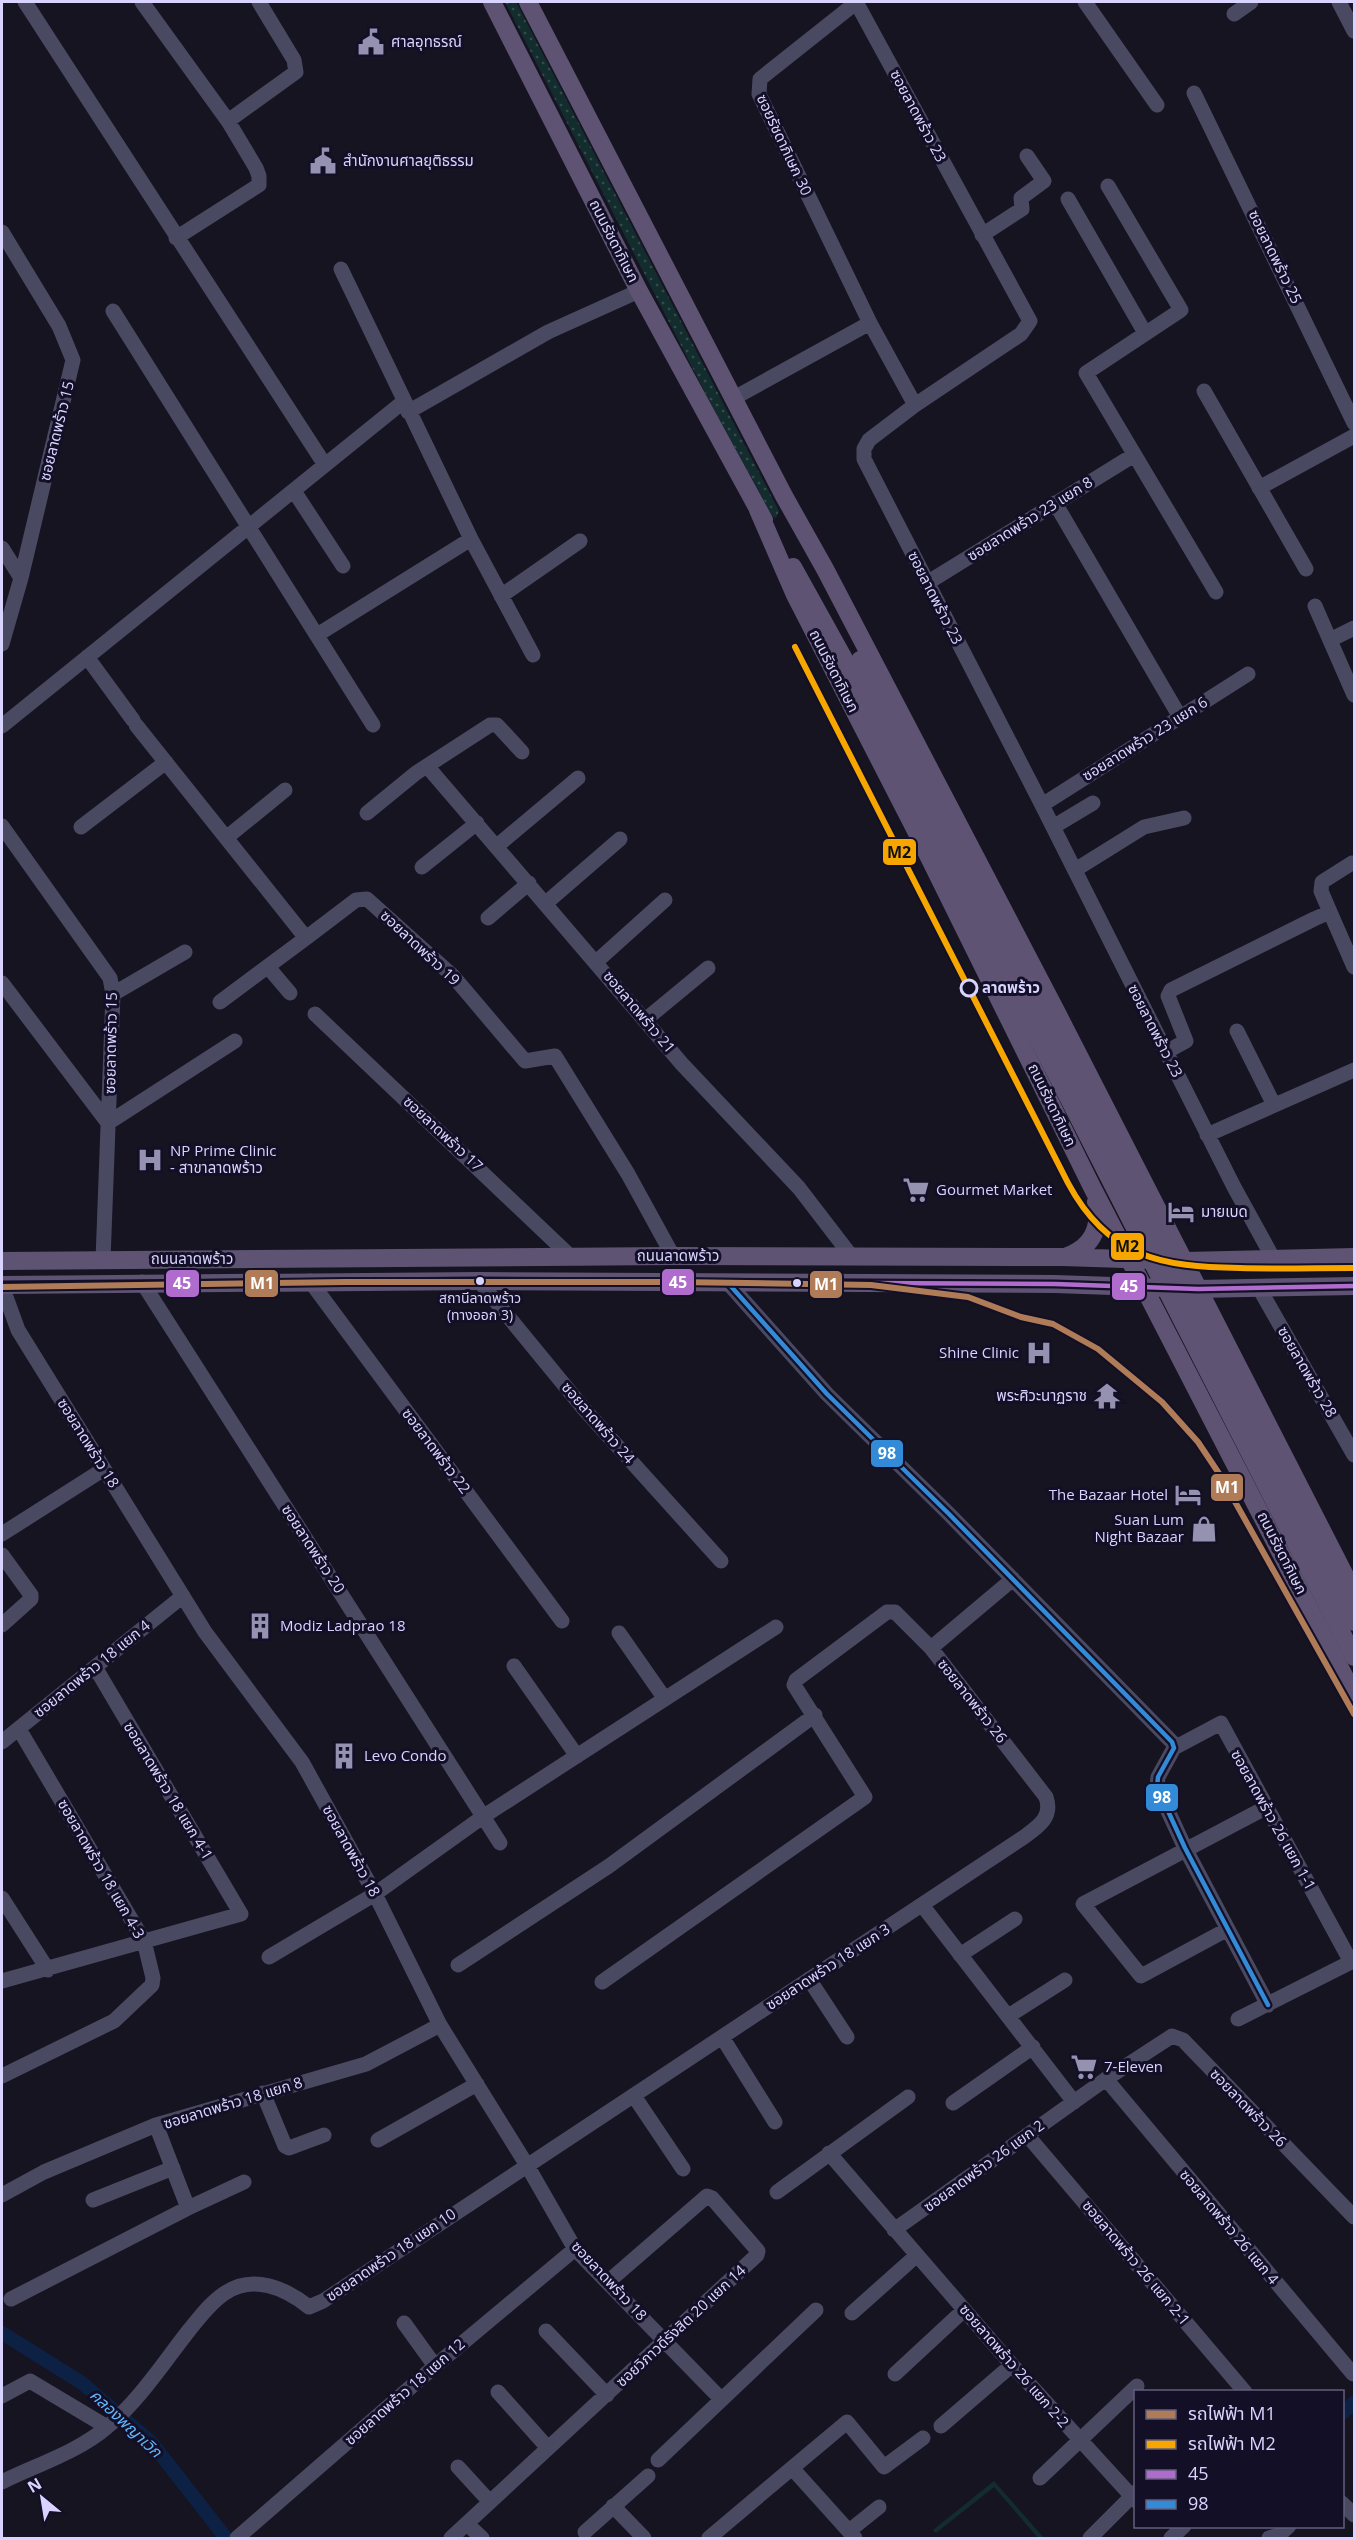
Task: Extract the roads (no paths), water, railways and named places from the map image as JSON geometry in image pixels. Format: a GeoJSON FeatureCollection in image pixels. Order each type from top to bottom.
{"type":"FeatureCollection","features":[{"type":"Feature","properties":{"kind":"main road","name":"ถนนรัชดาภิเษก"},"geometry":{"type":"LineString","coordinates":[[492,2],[639,291],[758,510],[854,663],[1354,1622]]}},
{"type":"Feature","properties":{"kind":"main road","name":"ถนนรัชดาภิเษก"},"geometry":{"type":"LineString","coordinates":[[528,2],[784,496],[825,569],[1056,1011],[1354,1593]]}},
{"type":"Feature","properties":{"kind":"main road","name":"ถนนรัชดาภิเษก"},"geometry":{"type":"LineString","coordinates":[[784,496],[854,663],[1354,1657]]}},
{"type":"Feature","properties":{"kind":"main road","name":"ถนนรัชดาภิเษก"},"geometry":{"type":"LineString","coordinates":[[758,510],[795,594],[1014,1026],[1092,1187],[1261,1510],[1354,1695]]}},
{"type":"Feature","properties":{"kind":"main road"},"geometry":{"type":"LineString","coordinates":[[969,938],[981,947],[998,938],[1003,932],[1005,913]]}},
{"type":"Feature","properties":{"kind":"main road"},"geometry":{"type":"LineString","coordinates":[[1014,1026],[1023,1037],[1033,1042],[1053,1030],[1056,1011]]}},
{"type":"Feature","properties":{"kind":"main road"},"geometry":{"type":"LineString","coordinates":[[1063,1257],[1086,1246],[1094,1234],[1098,1223],[1098,1212],[1092,1187]]}},
{"type":"Feature","properties":{"kind":"main road","name":"ถนนลาดพร้าว"},"geometry":{"type":"LineString","coordinates":[[2,1261],[570,1256],[1063,1257],[1185,1261],[1354,1257]]}},
{"type":"Feature","properties":{"kind":"main road"},"geometry":{"type":"LineString","coordinates":[[102,1283],[104,1260]]}},
{"type":"Feature","properties":{"kind":"main road"},"geometry":{"type":"LineString","coordinates":[[142,1282],[144,1260]]}},
{"type":"Feature","properties":{"kind":"main road","name":"ถนนลาดพร้าว"},"geometry":{"type":"LineString","coordinates":[[2,1285],[142,1282],[479,1281],[1142,1286],[1198,1289],[1354,1286]]}},
{"type":"Feature","properties":{"kind":"main road"},"geometry":{"type":"LineString","coordinates":[[1261,1510],[1263,1495],[1280,1483],[1287,1482],[1301,1489]]}},
{"type":"Feature","properties":{"kind":"main road"},"geometry":{"type":"LineString","coordinates":[[1319,1625],[1321,1608],[1325,1602],[1344,1595],[1354,1600]]}},
{"type":"Feature","properties":{"kind":"street"},"geometry":{"type":"LineString","coordinates":[[25,2],[325,465]]}},
{"type":"Feature","properties":{"kind":"street"},"geometry":{"type":"LineString","coordinates":[[142,2],[228,122],[259,176],[259,185],[176,238]]}},
{"type":"Feature","properties":{"kind":"street"},"geometry":{"type":"LineString","coordinates":[[228,122],[296,72],[294,60],[260,2]]}},
{"type":"Feature","properties":{"kind":"street","name":"ซอยลาดพร้าว 23"},"geometry":{"type":"LineString","coordinates":[[856,2],[1030,321],[1021,334],[915,405],[869,440],[864,449],[864,459],[1053,826],[1207,1135],[1273,1258]]}},
{"type":"Feature","properties":{"kind":"street","name":"ซอยรัชดาภิเษก 30"},"geometry":{"type":"LineString","coordinates":[[856,2],[760,79],[759,94],[870,323],[915,405]]}},
{"type":"Feature","properties":{"kind":"street"},"geometry":{"type":"LineString","coordinates":[[1084,2],[1157,105]]}},
{"type":"Feature","properties":{"kind":"street"},"geometry":{"type":"LineString","coordinates":[[1234,14],[1251,2]]}},
{"type":"Feature","properties":{"kind":"street"},"geometry":{"type":"LineString","coordinates":[[1339,2],[1354,31]]}},
{"type":"Feature","properties":{"kind":"street","name":"ซอยลาดพร้าว 25"},"geometry":{"type":"LineString","coordinates":[[1194,93],[1354,423]]}},
{"type":"Feature","properties":{"kind":"street"},"geometry":{"type":"LineString","coordinates":[[982,235],[1022,209],[1021,198],[1044,181],[1027,156]]}},
{"type":"Feature","properties":{"kind":"street"},"geometry":{"type":"LineString","coordinates":[[1108,186],[1181,310],[1086,373],[1216,592]]}},
{"type":"Feature","properties":{"kind":"street"},"geometry":{"type":"LineString","coordinates":[[1068,199],[1145,333]]}},
{"type":"Feature","properties":{"kind":"street","name":"ซอยลาดพร้าว 15"},"geometry":{"type":"LineString","coordinates":[[2,232],[59,326],[73,360],[21,578],[2,644]]}},
{"type":"Feature","properties":{"kind":"street"},"geometry":{"type":"LineString","coordinates":[[340,269],[471,539],[533,655]]}},
{"type":"Feature","properties":{"kind":"street"},"geometry":{"type":"LineString","coordinates":[[2,726],[325,465],[406,407],[548,332],[639,291]]}},
{"type":"Feature","properties":{"kind":"street"},"geometry":{"type":"LineString","coordinates":[[113,311],[374,725]]}},
{"type":"Feature","properties":{"kind":"street"},"geometry":{"type":"LineString","coordinates":[[734,398],[870,323]]}},
{"type":"Feature","properties":{"kind":"street"},"geometry":{"type":"LineString","coordinates":[[1204,391],[1306,569]]}},
{"type":"Feature","properties":{"kind":"street"},"geometry":{"type":"LineString","coordinates":[[1259,488],[1354,436]]}},
{"type":"Feature","properties":{"kind":"street","name":"ซอยลาดพร้าว 23 แยก 8"},"geometry":{"type":"LineString","coordinates":[[927,584],[1134,455]]}},
{"type":"Feature","properties":{"kind":"street"},"geometry":{"type":"LineString","coordinates":[[294,491],[343,566]]}},
{"type":"Feature","properties":{"kind":"street"},"geometry":{"type":"LineString","coordinates":[[1055,503],[1180,717]]}},
{"type":"Feature","properties":{"kind":"street"},"geometry":{"type":"LineString","coordinates":[[317,635],[471,539]]}},
{"type":"Feature","properties":{"kind":"street"},"geometry":{"type":"LineString","coordinates":[[501,596],[580,541]]}},
{"type":"Feature","properties":{"kind":"street"},"geometry":{"type":"LineString","coordinates":[[2,548],[21,578]]}},
{"type":"Feature","properties":{"kind":"street"},"geometry":{"type":"LineString","coordinates":[[1315,606],[1354,695]]}},
{"type":"Feature","properties":{"kind":"street"},"geometry":{"type":"LineString","coordinates":[[1330,640],[1354,628]]}},
{"type":"Feature","properties":{"kind":"street"},"geometry":{"type":"LineString","coordinates":[[87,657],[134,723],[306,938],[220,1002]]}},
{"type":"Feature","properties":{"kind":"street","name":"ซอยลาดพร้าว 23 แยก 6"},"geometry":{"type":"LineString","coordinates":[[1042,805],[1248,674]]}},
{"type":"Feature","properties":{"kind":"street"},"geometry":{"type":"LineString","coordinates":[[368,813],[427,766],[493,724],[522,752]]}},
{"type":"Feature","properties":{"kind":"street"},"geometry":{"type":"LineString","coordinates":[[81,827],[166,762]]}},
{"type":"Feature","properties":{"kind":"street","name":"ซอยลาดพร้าว 21"},"geometry":{"type":"LineString","coordinates":[[427,766],[682,1064],[799,1188],[852,1257]]}},
{"type":"Feature","properties":{"kind":"street"},"geometry":{"type":"LineString","coordinates":[[497,846],[578,778]]}},
{"type":"Feature","properties":{"kind":"street"},"geometry":{"type":"LineString","coordinates":[[226,838],[285,790]]}},
{"type":"Feature","properties":{"kind":"street"},"geometry":{"type":"LineString","coordinates":[[1053,826],[1093,803]]}},
{"type":"Feature","properties":{"kind":"street"},"geometry":{"type":"LineString","coordinates":[[1075,870],[1144,827],[1184,818]]}},
{"type":"Feature","properties":{"kind":"street"},"geometry":{"type":"LineString","coordinates":[[422,867],[477,823]]}},
{"type":"Feature","properties":{"kind":"street","name":"ซอยลาดพร้าว 15"},"geometry":{"type":"LineString","coordinates":[[2,826],[108,973],[113,994],[104,1260]]}},
{"type":"Feature","properties":{"kind":"street"},"geometry":{"type":"LineString","coordinates":[[546,903],[620,839]]}},
{"type":"Feature","properties":{"kind":"street"},"geometry":{"type":"LineString","coordinates":[[1352,863],[1322,882],[1321,891],[1354,967]]}},
{"type":"Feature","properties":{"kind":"street"},"geometry":{"type":"LineString","coordinates":[[488,918],[529,883]]}},
{"type":"Feature","properties":{"kind":"street","name":"ซอยลาดพร้าว 19"},"geometry":{"type":"LineString","coordinates":[[306,938],[356,900],[367,899],[453,976],[525,1061],[555,1056],[628,1174],[673,1256]]}},
{"type":"Feature","properties":{"kind":"street"},"geometry":{"type":"LineString","coordinates":[[597,962],[665,900]]}},
{"type":"Feature","properties":{"kind":"street"},"geometry":{"type":"LineString","coordinates":[[1166,1052],[1186,1041],[1168,996],[1171,990],[1330,912]]}},
{"type":"Feature","properties":{"kind":"street"},"geometry":{"type":"LineString","coordinates":[[113,994],[185,952]]}},
{"type":"Feature","properties":{"kind":"street"},"geometry":{"type":"LineString","coordinates":[[268,967],[290,993]]}},
{"type":"Feature","properties":{"kind":"street"},"geometry":{"type":"LineString","coordinates":[[645,1020],[708,968]]}},
{"type":"Feature","properties":{"kind":"street"},"geometry":{"type":"LineString","coordinates":[[2,983],[108,1124],[235,1041]]}},
{"type":"Feature","properties":{"kind":"street","name":"ซอยลาดพร้าว 17"},"geometry":{"type":"LineString","coordinates":[[315,1014],[570,1256]]}},
{"type":"Feature","properties":{"kind":"street"},"geometry":{"type":"LineString","coordinates":[[1237,1031],[1274,1105]]}},
{"type":"Feature","properties":{"kind":"street"},"geometry":{"type":"LineString","coordinates":[[1207,1135],[1354,1070]]}},
{"type":"Feature","properties":{"kind":"street","name":"ซอยลาดพร้าว 22"},"geometry":{"type":"LineString","coordinates":[[310,1281],[562,1621]]}},
{"type":"Feature","properties":{"kind":"street","name":"ซอยลาดพร้าว 24"},"geometry":{"type":"LineString","coordinates":[[479,1281],[584,1409],[721,1561]]}},
{"type":"Feature","properties":{"kind":"street","name":"ซอยลาดพร้าว 20"},"geometry":{"type":"LineString","coordinates":[[142,1282],[500,1843]]}},
{"type":"Feature","properties":{"kind":"street"},"geometry":{"type":"LineString","coordinates":[[728,1283],[827,1394],[1013,1579],[1172,1742],[1174,1748],[1156,1782],[1185,1848],[1268,2005],[1238,2019]]}},
{"type":"Feature","properties":{"kind":"street","name":"ซอยลาดพร้าว 18"},"geometry":{"type":"LineString","coordinates":[[2,1285],[18,1330],[205,1632],[302,1762],[375,1894],[440,2025],[575,2248],[720,2398]]}},
{"type":"Feature","properties":{"kind":"street","name":"ซอยลาดพร้าว 28"},"geometry":{"type":"LineString","coordinates":[[1259,1288],[1354,1455]]}},
{"type":"Feature","properties":{"kind":"street"},"geometry":{"type":"LineString","coordinates":[[2,1534],[104,1469]]}},
{"type":"Feature","properties":{"kind":"street"},"geometry":{"type":"LineString","coordinates":[[2,1555],[31,1595],[31,1599],[2,1625]]}},
{"type":"Feature","properties":{"kind":"street","name":"ซอยลาดพร้าว 26"},"geometry":{"type":"LineString","coordinates":[[922,1905],[1024,1837],[1048,1815],[1049,1806],[1046,1797],[931,1648],[1013,1579]]}},
{"type":"Feature","properties":{"kind":"street","name":"ซอยลาดพร้าว 18 แยก 4"},"geometry":{"type":"LineString","coordinates":[[2,1742],[183,1596]]}},
{"type":"Feature","properties":{"kind":"street"},"geometry":{"type":"LineString","coordinates":[[602,1982],[865,1797],[815,1715],[795,1688],[796,1680],[887,1612],[895,1612],[931,1648]]}},
{"type":"Feature","properties":{"kind":"street"},"geometry":{"type":"LineString","coordinates":[[269,1957],[375,1894],[484,1816],[776,1627]]}},
{"type":"Feature","properties":{"kind":"street"},"geometry":{"type":"LineString","coordinates":[[619,1634],[665,1699]]}},
{"type":"Feature","properties":{"kind":"street"},"geometry":{"type":"LineString","coordinates":[[514,1666],[577,1756]]}},
{"type":"Feature","properties":{"kind":"street","name":"ซอยลาดพร้าว 18 แยก 4-1"},"geometry":{"type":"LineString","coordinates":[[95,1667],[241,1914],[144,1941]]}},
{"type":"Feature","properties":{"kind":"street"},"geometry":{"type":"LineString","coordinates":[[458,1965],[609,1866],[815,1715]]}},
{"type":"Feature","properties":{"kind":"street","name":"ซอยลาดพร้าว 26 แยก 1-1"},"geometry":{"type":"LineString","coordinates":[[1174,1748],[1221,1724],[1265,1808],[1352,1962],[1268,2005]]}},
{"type":"Feature","properties":{"kind":"street","name":"ซอยลาดพร้าว 18 แยก 4-3"},"geometry":{"type":"LineString","coordinates":[[2,2076],[114,2021],[152,1985],[153,1978],[144,1941],[19,1728]]}},
{"type":"Feature","properties":{"kind":"street"},"geometry":{"type":"LineString","coordinates":[[1228,1929],[1141,1976],[1083,1906],[1084,1902],[1265,1808]]}},
{"type":"Feature","properties":{"kind":"street"},"geometry":{"type":"LineString","coordinates":[[2,1898],[48,1970]]}},
{"type":"Feature","properties":{"kind":"street"},"geometry":{"type":"LineString","coordinates":[[922,1905],[1010,2015],[1074,2102]]}},
{"type":"Feature","properties":{"kind":"street","name":"ซอยลาดพร้าว 18 แยก 3"},"geometry":{"type":"LineString","coordinates":[[528,2167],[922,1905]]}},
{"type":"Feature","properties":{"kind":"street"},"geometry":{"type":"LineString","coordinates":[[960,1955],[1015,1919]]}},
{"type":"Feature","properties":{"kind":"street"},"geometry":{"type":"LineString","coordinates":[[2,1981],[48,1970],[144,1941]]}},
{"type":"Feature","properties":{"kind":"street"},"geometry":{"type":"LineString","coordinates":[[809,1979],[847,2037]]}},
{"type":"Feature","properties":{"kind":"street"},"geometry":{"type":"LineString","coordinates":[[1010,2015],[1065,1980]]}},
{"type":"Feature","properties":{"kind":"street","name":"ซอยลาดพร้าว 18 แยก 8"},"geometry":{"type":"LineString","coordinates":[[188,2208],[156,2125],[366,2064],[440,2025]]}},
{"type":"Feature","properties":{"kind":"street","name":"ซอยลาดพร้าว 26"},"geometry":{"type":"LineString","coordinates":[[1074,2102],[1172,2036],[1178,2036],[1354,2217]]}},
{"type":"Feature","properties":{"kind":"street"},"geometry":{"type":"LineString","coordinates":[[722,2037],[775,2122]]}},
{"type":"Feature","properties":{"kind":"street"},"geometry":{"type":"LineString","coordinates":[[952,2103],[1033,2048]]}},
{"type":"Feature","properties":{"kind":"street","name":"ซอยลาดพร้าว 26 แยก 4"},"geometry":{"type":"LineString","coordinates":[[1106,2079],[1353,2374]]}},
{"type":"Feature","properties":{"kind":"street"},"geometry":{"type":"LineString","coordinates":[[378,2140],[477,2084]]}},
{"type":"Feature","properties":{"kind":"street"},"geometry":{"type":"LineString","coordinates":[[263,2093],[282,2144],[286,2148],[324,2135]]}},
{"type":"Feature","properties":{"kind":"street"},"geometry":{"type":"LineString","coordinates":[[634,2096],[682,2169]]}},
{"type":"Feature","properties":{"kind":"street"},"geometry":{"type":"LineString","coordinates":[[777,2192],[908,2097]]}},
{"type":"Feature","properties":{"kind":"street","name":"ซอยลาดพร้าว 26 แยก 2"},"geometry":{"type":"LineString","coordinates":[[894,2230],[1074,2102]]}},
{"type":"Feature","properties":{"kind":"street"},"geometry":{"type":"LineString","coordinates":[[2,2195],[44,2172],[156,2125]]}},
{"type":"Feature","properties":{"kind":"street","name":"ซอยลาดพร้าว 26 แยก 2-1"},"geometry":{"type":"LineString","coordinates":[[1028,2135],[1244,2390]]}},
{"type":"Feature","properties":{"kind":"street","name":"ซอยลาดพร้าว 26 แยก 2-2"},"geometry":{"type":"LineString","coordinates":[[829,2153],[1012,2365],[1134,2496]]}},
{"type":"Feature","properties":{"kind":"street","name":"ซอยลาดพร้าว 18 แยก 10"},"geometry":{"type":"LineString","coordinates":[[2,2482],[89,2440],[107,2427],[126,2408],[203,2313],[225,2293],[240,2287],[273,2286],[291,2292],[311,2307],[528,2167]]}},
{"type":"Feature","properties":{"kind":"street"},"geometry":{"type":"LineString","coordinates":[[93,2200],[173,2168]]}},
{"type":"Feature","properties":{"kind":"street"},"geometry":{"type":"LineString","coordinates":[[11,2299],[188,2208],[244,2182]]}},
{"type":"Feature","properties":{"kind":"street","name":"ซอยวิภาวดีรังสิต 20 แยก 14"},"geometry":{"type":"LineString","coordinates":[[452,2538],[757,2255],[757,2247],[712,2198],[707,2196],[609,2281]]}},
{"type":"Feature","properties":{"kind":"street","name":"ซอยลาดพร้าว 18 แยก 12"},"geometry":{"type":"LineString","coordinates":[[237,2538],[575,2248]]}},
{"type":"Feature","properties":{"kind":"street"},"geometry":{"type":"LineString","coordinates":[[852,2313],[917,2254]]}},
{"type":"Feature","properties":{"kind":"street"},"geometry":{"type":"LineString","coordinates":[[658,2460],[720,2398],[816,2310]]}},
{"type":"Feature","properties":{"kind":"street"},"geometry":{"type":"LineString","coordinates":[[895,2374],[964,2310]]}},
{"type":"Feature","properties":{"kind":"street"},"geometry":{"type":"LineString","coordinates":[[404,2323],[435,2366]]}},
{"type":"Feature","properties":{"kind":"street"},"geometry":{"type":"LineString","coordinates":[[546,2331],[607,2395]]}},
{"type":"Feature","properties":{"kind":"street"},"geometry":{"type":"LineString","coordinates":[[941,2426],[1012,2365]]}},
{"type":"Feature","properties":{"kind":"street"},"geometry":{"type":"LineString","coordinates":[[2,2396],[30,2381],[107,2427]]}},
{"type":"Feature","properties":{"kind":"street"},"geometry":{"type":"LineString","coordinates":[[1040,2478],[1137,2386]]}},
{"type":"Feature","properties":{"kind":"street"},"geometry":{"type":"LineString","coordinates":[[498,2392],[548,2448]]}},
{"type":"Feature","properties":{"kind":"street"},"geometry":{"type":"LineString","coordinates":[[708,2538],[847,2422],[884,2467],[923,2438]]}},
{"type":"Feature","properties":{"kind":"street"},"geometry":{"type":"LineString","coordinates":[[458,2468],[490,2502]]}},
{"type":"Feature","properties":{"kind":"street"},"geometry":{"type":"LineString","coordinates":[[792,2468],[851,2536],[879,2507]]}},
{"type":"Feature","properties":{"kind":"street"},"geometry":{"type":"LineString","coordinates":[[585,2532],[648,2476]]}},
{"type":"Feature","properties":{"kind":"street"},"geometry":{"type":"LineString","coordinates":[[1090,2538],[1134,2496]]}},
{"type":"Feature","properties":{"kind":"street"},"geometry":{"type":"LineString","coordinates":[[614,2505],[644,2538]]}},
{"type":"Feature","properties":{"kind":"street"},"geometry":{"type":"LineString","coordinates":[[467,2524],[482,2538]]}},
{"type":"Feature","properties":{"kind":"street"},"geometry":{"type":"LineString","coordinates":[[1270,2538],[1286,2528]]}},
{"type":"Feature","properties":{"kind":"waterway","name":"คลองพญาเวิก"},"geometry":{"type":"LineString","coordinates":[[2,2333],[82,2383],[151,2442],[226,2538]]}},
{"type":"Feature","properties":{"kind":"waterway"},"geometry":{"type":"LineString","coordinates":[[1344,2411],[1354,2403]]}},
{"type":"Feature","properties":{"kind":"railway"},"geometry":{"type":"LineString","coordinates":[[795,647],[968,987]]}},
{"type":"Feature","properties":{"kind":"metro line","name":"M2"},"geometry":{"type":"LineString","coordinates":[[795,647],[1068,1183],[1084,1208],[1101,1228],[1119,1243],[1140,1253],[1186,1265],[1354,1268]]}},
{"type":"Feature","properties":{"kind":"metro line","name":"M1"},"geometry":{"type":"LineString","coordinates":[[2,1287],[346,1282],[676,1282],[871,1285],[968,1297],[1021,1317],[1053,1324],[1098,1349],[1162,1402],[1198,1442],[1220,1475],[1354,1714]]}},
{"type":"Feature","properties":{"kind":"place","name":"ศาลอุทธรณ์"},"geometry":{"type":"Point","coordinates":[371,42]}},
{"type":"Feature","properties":{"kind":"place","name":"สำนักงานศาลยุติธรรม"},"geometry":{"type":"Point","coordinates":[323,161]}},
{"type":"Feature","properties":{"kind":"place","name":"ลาดพร้าว"},"geometry":{"type":"Point","coordinates":[969,988]}},
{"type":"Feature","properties":{"kind":"place","name":"NP Prime Clinic - สาขาลาดพร้าว"},"geometry":{"type":"Point","coordinates":[150,1160]}},
{"type":"Feature","properties":{"kind":"place","name":"Gourmet Market"},"geometry":{"type":"Point","coordinates":[916,1190]}},
{"type":"Feature","properties":{"kind":"place","name":"มายเบด"},"geometry":{"type":"Point","coordinates":[1181,1212]}},
{"type":"Feature","properties":{"kind":"place","name":"สถานีลาดพร้าว (ทางออก 3)"},"geometry":{"type":"Point","coordinates":[480,1281]}},
{"type":"Feature","properties":{"kind":"place","name":"Shine Clinic"},"geometry":{"type":"Point","coordinates":[1039,1353]}},
{"type":"Feature","properties":{"kind":"place","name":"พระศิวะนาฏราช"},"geometry":{"type":"Point","coordinates":[1107,1396]}},
{"type":"Feature","properties":{"kind":"place","name":"The Bazaar Hotel"},"geometry":{"type":"Point","coordinates":[1188,1495]}},
{"type":"Feature","properties":{"kind":"place","name":"Suan Lum Night Bazaar"},"geometry":{"type":"Point","coordinates":[1204,1529]}},
{"type":"Feature","properties":{"kind":"place","name":"Modiz Ladprao 18"},"geometry":{"type":"Point","coordinates":[260,1626]}},
{"type":"Feature","properties":{"kind":"place","name":"Levo Condo"},"geometry":{"type":"Point","coordinates":[344,1756]}},
{"type":"Feature","properties":{"kind":"place","name":"7-Eleven"},"geometry":{"type":"Point","coordinates":[1084,2067]}}]}
